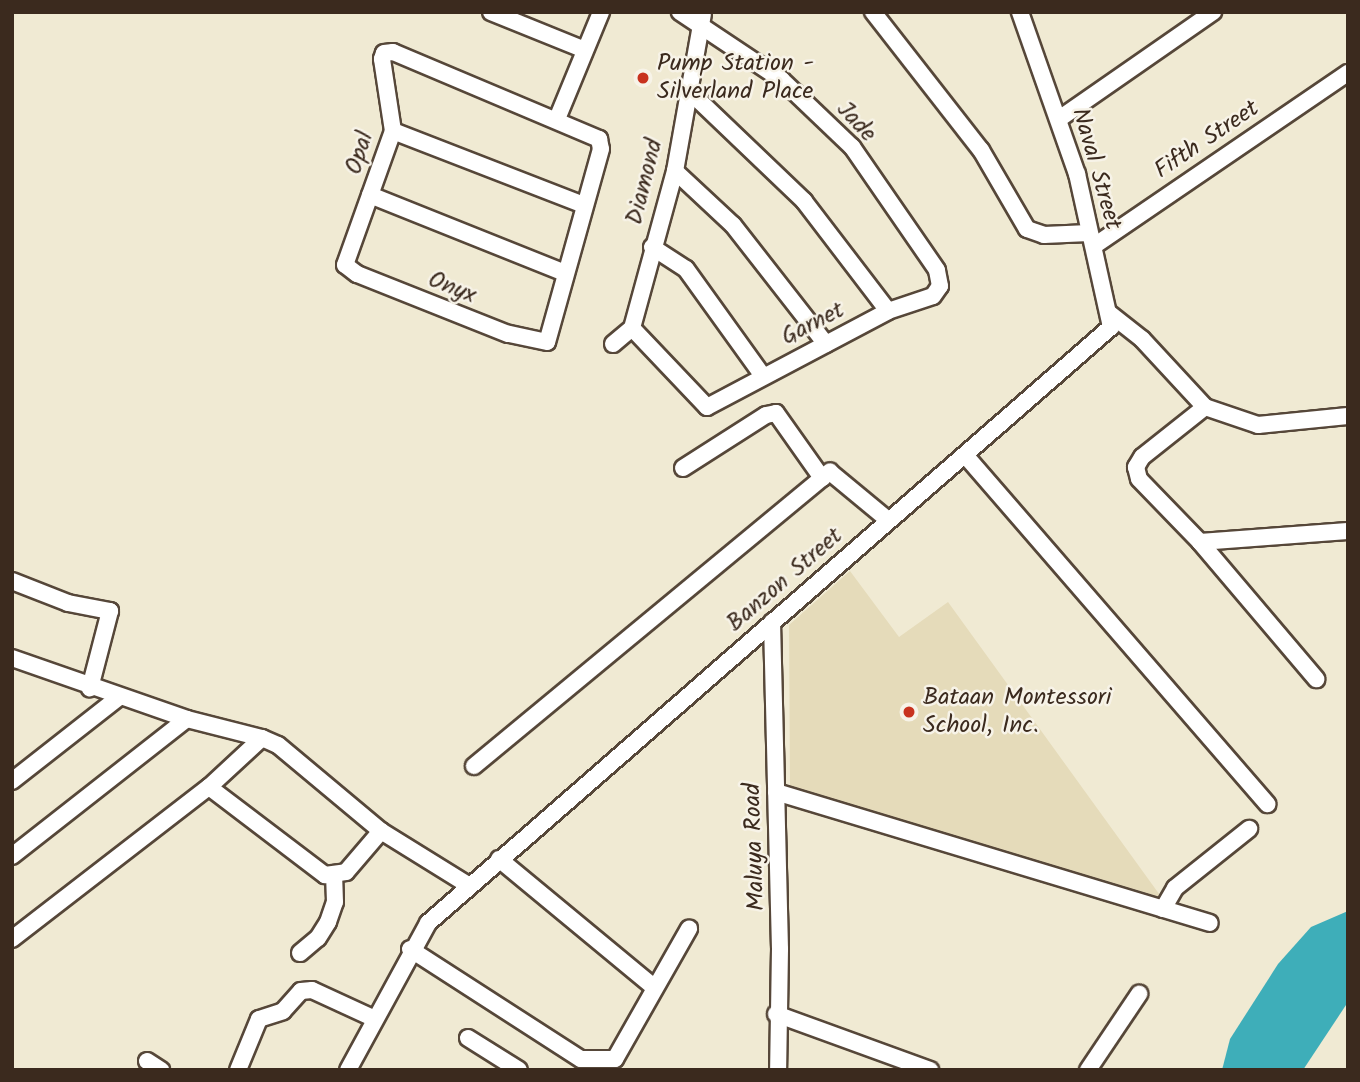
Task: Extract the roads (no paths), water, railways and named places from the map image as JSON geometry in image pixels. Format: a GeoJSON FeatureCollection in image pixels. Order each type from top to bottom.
{"type":"FeatureCollection","features":[{"type":"Feature","properties":{"kind":"street"},"geometry":{"type":"LineString","coordinates":[[491,12],[584,50]]}},
{"type":"Feature","properties":{"kind":"street"},"geometry":{"type":"LineString","coordinates":[[370,195],[565,273],[601,149],[599,139],[557,119],[601,12]]}},
{"type":"Feature","properties":{"kind":"street","name":"Jade"},"geometry":{"type":"LineString","coordinates":[[680,12],[702,17],[782,80],[852,147],[937,270],[940,286]]}},
{"type":"Feature","properties":{"kind":"street"},"geometry":{"type":"LineString","coordinates":[[873,12],[981,150],[1027,229],[1044,235],[1091,240]]}},
{"type":"Feature","properties":{"kind":"street","name":"Naval Street"},"geometry":{"type":"LineString","coordinates":[[1020,12],[1059,119],[1091,240],[1111,327],[1102,338]]}},
{"type":"Feature","properties":{"kind":"street"},"geometry":{"type":"LineString","coordinates":[[1059,119],[1213,12]]}},
{"type":"Feature","properties":{"kind":"street","name":"Diamond"},"geometry":{"type":"LineString","coordinates":[[632,328],[652,247],[675,171],[702,17]]}},
{"type":"Feature","properties":{"kind":"street","name":"Opal"},"geometry":{"type":"LineString","coordinates":[[345,265],[393,131],[383,86],[384,52],[393,52],[557,119]]}},
{"type":"Feature","properties":{"kind":"street","name":"Fifth Street"},"geometry":{"type":"LineString","coordinates":[[1091,240],[1348,73]]}},
{"type":"Feature","properties":{"kind":"street"},"geometry":{"type":"LineString","coordinates":[[688,90],[804,201],[888,311]]}},
{"type":"Feature","properties":{"kind":"street"},"geometry":{"type":"LineString","coordinates":[[393,131],[584,205]]}},
{"type":"Feature","properties":{"kind":"street"},"geometry":{"type":"LineString","coordinates":[[675,171],[733,225],[826,344]]}},
{"type":"Feature","properties":{"kind":"street"},"geometry":{"type":"LineString","coordinates":[[652,247],[686,269],[763,376]]}},
{"type":"Feature","properties":{"kind":"street","name":"Onyx"},"geometry":{"type":"LineString","coordinates":[[345,265],[356,274],[508,334],[547,342],[565,273]]}},
{"type":"Feature","properties":{"kind":"street","name":"Garnet"},"geometry":{"type":"LineString","coordinates":[[632,328],[707,407],[888,311],[933,296],[940,286]]}},
{"type":"Feature","properties":{"kind":"street"},"geometry":{"type":"LineString","coordinates":[[1109,313],[1142,339],[1205,407],[1258,425],[1348,416]]}},
{"type":"Feature","properties":{"kind":"street"},"geometry":{"type":"LineString","coordinates":[[613,344],[632,328]]}},
{"type":"Feature","properties":{"kind":"street","name":"Banzon Street"},"geometry":{"type":"LineString","coordinates":[[348,1070],[410,949],[428,923],[888,520],[1102,338]]}},
{"type":"Feature","properties":{"kind":"street"},"geometry":{"type":"LineString","coordinates":[[1205,407],[1136,467],[1139,479],[1200,542],[1316,679]]}},
{"type":"Feature","properties":{"kind":"street"},"geometry":{"type":"LineString","coordinates":[[683,468],[766,415],[776,413],[821,478]]}},
{"type":"Feature","properties":{"kind":"street"},"geometry":{"type":"LineString","coordinates":[[965,455],[1267,804]]}},
{"type":"Feature","properties":{"kind":"street"},"geometry":{"type":"LineString","coordinates":[[474,766],[830,472],[839,475],[888,520]]}},
{"type":"Feature","properties":{"kind":"street"},"geometry":{"type":"LineString","coordinates":[[1200,542],[1348,531]]}},
{"type":"Feature","properties":{"kind":"street"},"geometry":{"type":"LineString","coordinates":[[12,580],[68,603],[110,611],[107,638],[90,688]]}},
{"type":"Feature","properties":{"kind":"street","name":"Maluya Road"},"geometry":{"type":"LineString","coordinates":[[772,622],[780,949],[776,1014],[778,1070]]}},
{"type":"Feature","properties":{"kind":"street"},"geometry":{"type":"LineString","coordinates":[[12,658],[90,688],[187,719],[262,737],[278,744],[381,831],[468,886]]}},
{"type":"Feature","properties":{"kind":"street"},"geometry":{"type":"LineString","coordinates":[[12,782],[119,697]]}},
{"type":"Feature","properties":{"kind":"street"},"geometry":{"type":"LineString","coordinates":[[12,856],[187,719]]}},
{"type":"Feature","properties":{"kind":"street"},"geometry":{"type":"LineString","coordinates":[[12,939],[209,787],[262,737]]}},
{"type":"Feature","properties":{"kind":"street"},"geometry":{"type":"LineString","coordinates":[[209,787],[334,877]]}},
{"type":"Feature","properties":{"kind":"street"},"geometry":{"type":"LineString","coordinates":[[776,792],[1210,923]]}},
{"type":"Feature","properties":{"kind":"street"},"geometry":{"type":"LineString","coordinates":[[1163,909],[1175,888],[1249,829]]}},
{"type":"Feature","properties":{"kind":"street"},"geometry":{"type":"LineString","coordinates":[[334,877],[346,872],[381,831]]}},
{"type":"Feature","properties":{"kind":"street"},"geometry":{"type":"LineString","coordinates":[[499,859],[654,988]]}},
{"type":"Feature","properties":{"kind":"street"},"geometry":{"type":"LineString","coordinates":[[300,953],[318,938],[328,922],[335,902],[334,877]]}},
{"type":"Feature","properties":{"kind":"street"},"geometry":{"type":"LineString","coordinates":[[410,949],[581,1064],[615,1059],[689,929]]}},
{"type":"Feature","properties":{"kind":"street"},"geometry":{"type":"LineString","coordinates":[[239,1070],[259,1019],[283,1011],[301,991],[312,990],[373,1018]]}},
{"type":"Feature","properties":{"kind":"street"},"geometry":{"type":"LineString","coordinates":[[1088,1070],[1139,994]]}},
{"type":"Feature","properties":{"kind":"street"},"geometry":{"type":"LineString","coordinates":[[776,1014],[930,1070]]}},
{"type":"Feature","properties":{"kind":"street"},"geometry":{"type":"LineString","coordinates":[[468,1038],[519,1070]]}},
{"type":"Feature","properties":{"kind":"water"},"geometry":{"type":"Polygon","coordinates":[[[1348,911],[1348,1002],[1303,1070],[1222,1070],[1230,1039],[1278,964],[1311,927],[1348,911]]]}},
{"type":"Feature","properties":{"kind":"place","name":"Pump Station - Silverland Place"},"geometry":{"type":"Point","coordinates":[643,78]}},
{"type":"Feature","properties":{"kind":"place","name":"Bataan Montessori School, Inc."},"geometry":{"type":"Point","coordinates":[909,712]}}]}
